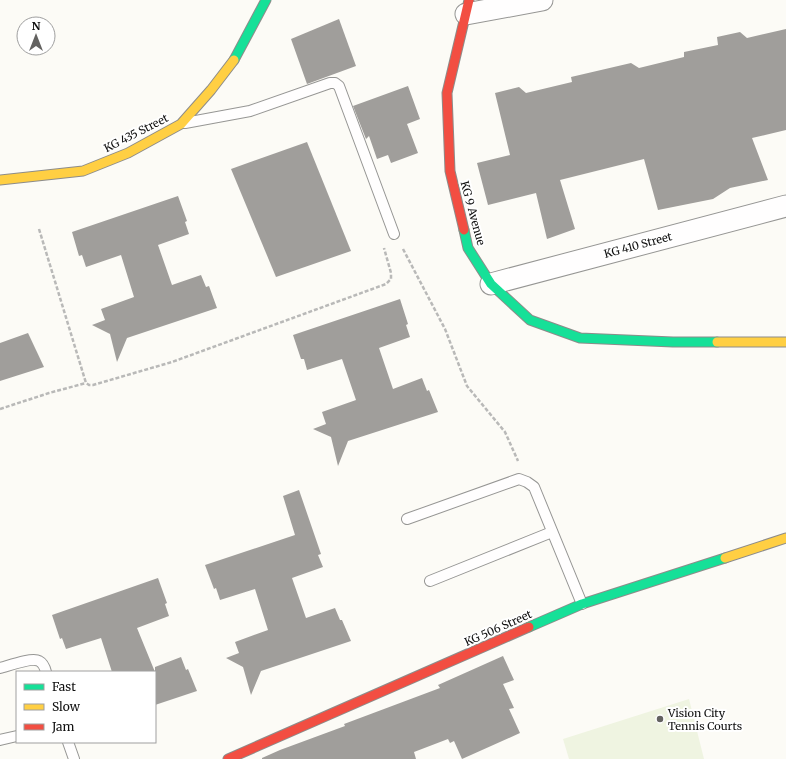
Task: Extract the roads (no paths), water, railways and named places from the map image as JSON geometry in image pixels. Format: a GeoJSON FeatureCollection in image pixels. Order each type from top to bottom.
{"type":"FeatureCollection","features":[{"type":"Feature","properties":{"kind":"main road","name":"KG 435 Street"},"geometry":{"type":"LineString","coordinates":[[0,180],[83,171],[128,153],[181,124],[211,90],[237,56],[266,0]]}},
{"type":"Feature","properties":{"kind":"main road","name":"KG 9 Avenue"},"geometry":{"type":"LineString","coordinates":[[468,7],[447,93],[450,171],[468,248],[491,284],[530,320],[580,338],[673,342],[786,342]]}},
{"type":"Feature","properties":{"kind":"main road","name":"KG 506 Street"},"geometry":{"type":"LineString","coordinates":[[228,759],[582,604],[786,538]]}},
{"type":"Feature","properties":{"kind":"street"},"geometry":{"type":"LineString","coordinates":[[468,7],[542,0]]}},
{"type":"Feature","properties":{"kind":"street","name":"KG 410 Street"},"geometry":{"type":"LineString","coordinates":[[491,284],[786,206]]}},
{"type":"Feature","properties":{"kind":"lane"},"geometry":{"type":"LineString","coordinates":[[181,124],[250,111],[330,84],[339,86],[396,238]]}},
{"type":"Feature","properties":{"kind":"lane"},"geometry":{"type":"LineString","coordinates":[[407,519],[519,479],[527,482],[534,487],[582,604]]}},
{"type":"Feature","properties":{"kind":"lane"},"geometry":{"type":"LineString","coordinates":[[430,581],[552,532]]}},
{"type":"Feature","properties":{"kind":"lane"},"geometry":{"type":"LineString","coordinates":[[0,668],[32,660],[39,661],[44,665],[46,671]]}},
{"type":"Feature","properties":{"kind":"lane"},"geometry":{"type":"LineString","coordinates":[[0,740],[16,736]]}},
{"type":"Feature","properties":{"kind":"lane"},"geometry":{"type":"LineString","coordinates":[[68,743],[74,759]]}},
{"type":"Feature","properties":{"kind":"place","name":"Vision City Tennis Courts"},"geometry":{"type":"Point","coordinates":[660,719]}}]}
